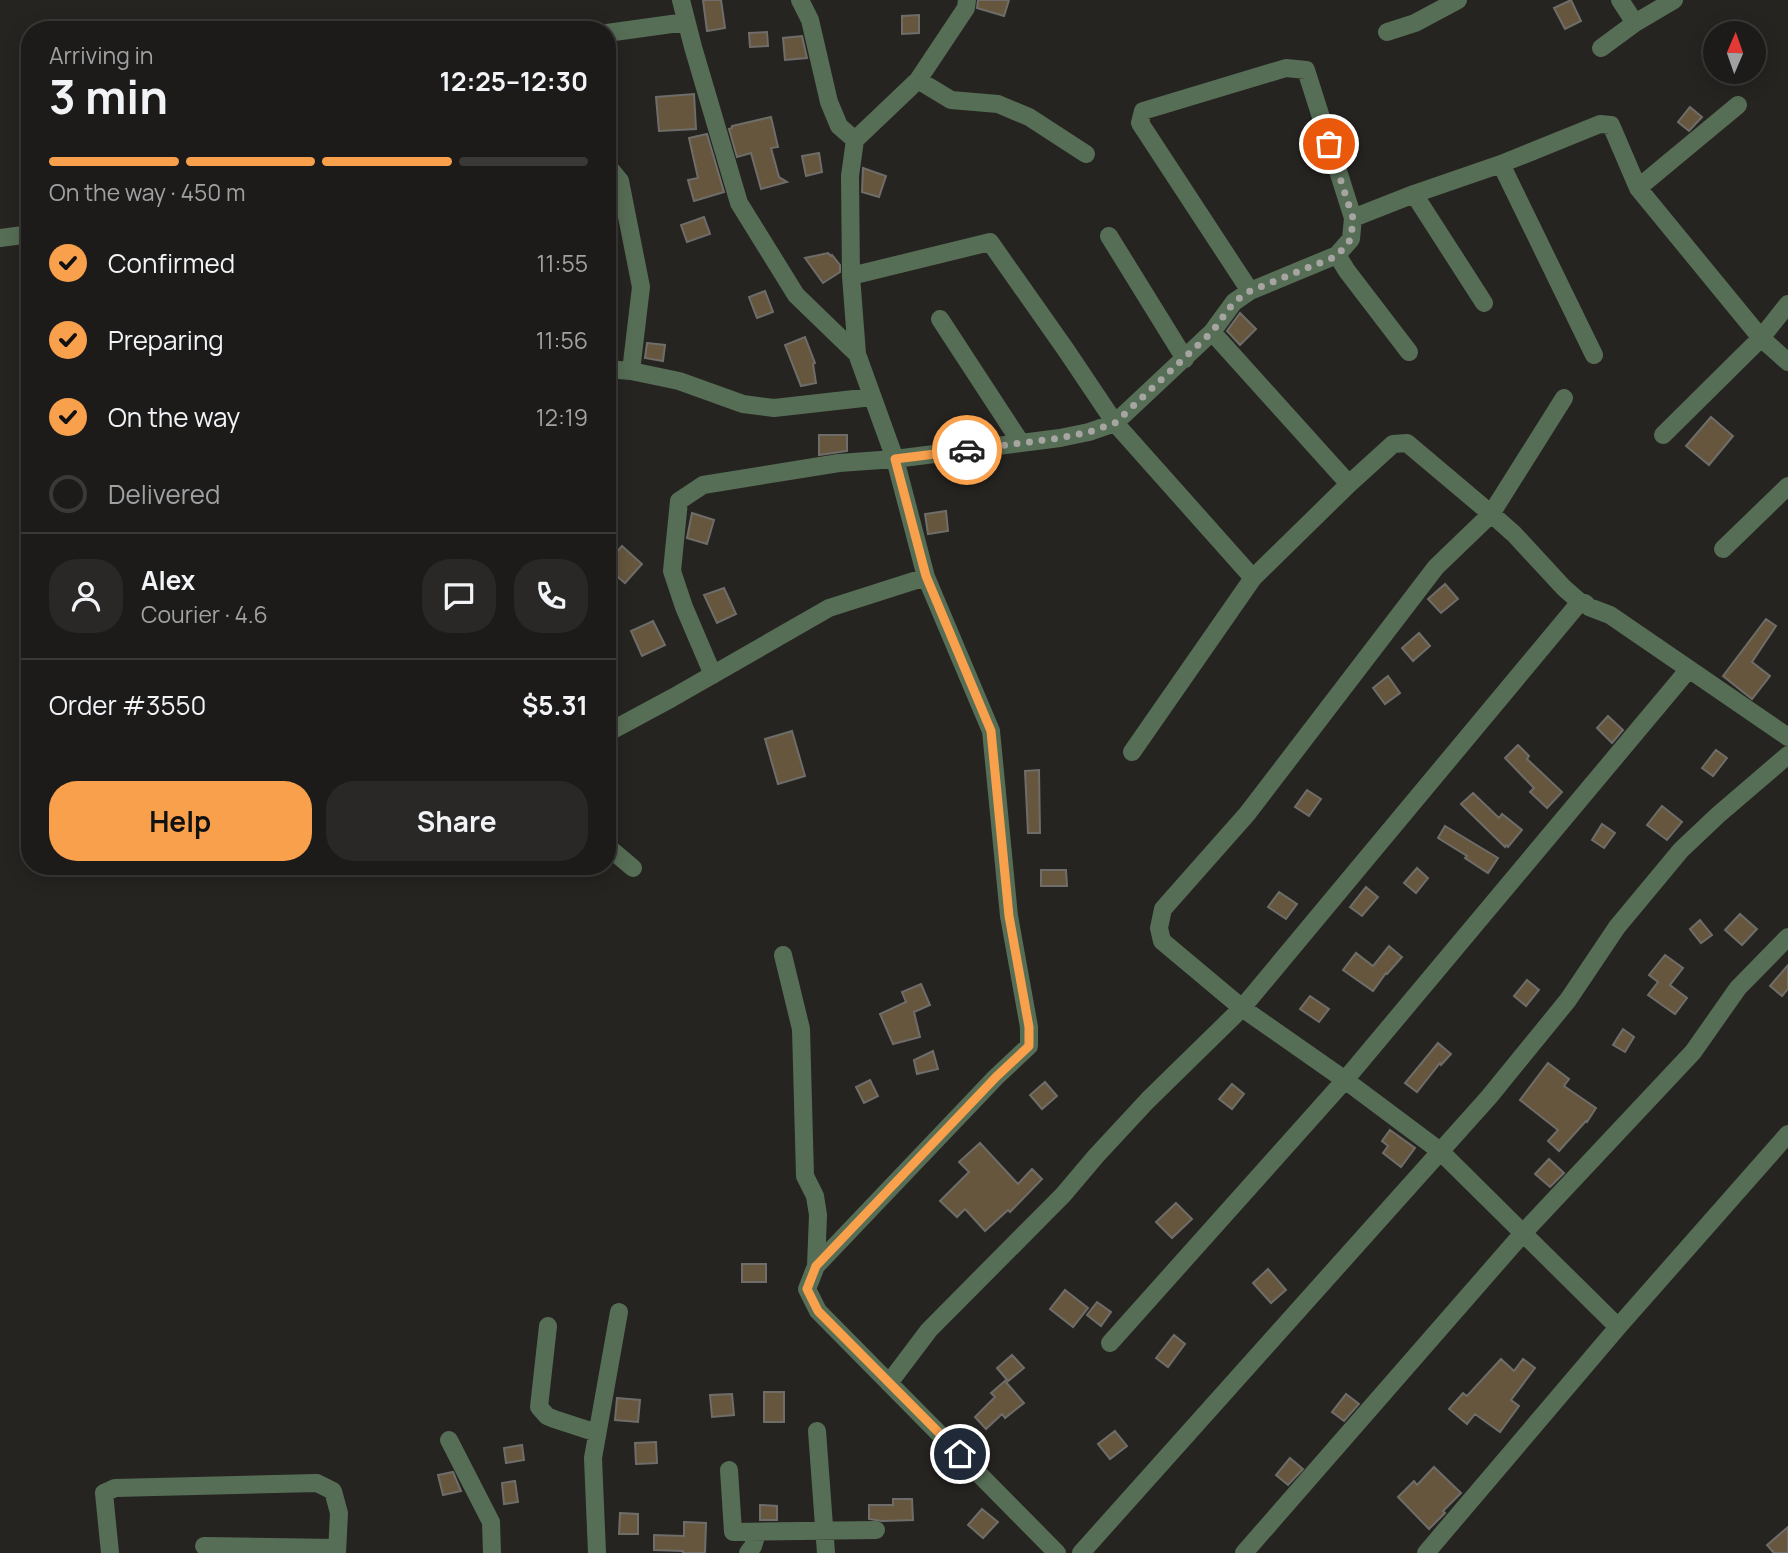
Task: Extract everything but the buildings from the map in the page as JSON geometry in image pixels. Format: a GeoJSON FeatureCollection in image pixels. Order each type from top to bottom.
{"type":"FeatureCollection","features":[{"type":"Feature","properties":{"kind":"street"},"geometry":{"type":"LineString","coordinates":[[681,0],[739,203],[796,295],[857,355]]}},
{"type":"Feature","properties":{"kind":"street"},"geometry":{"type":"LineString","coordinates":[[800,0],[810,20],[829,102],[839,126],[855,140]]}},
{"type":"Feature","properties":{"kind":"street"},"geometry":{"type":"LineString","coordinates":[[816,1266],[996,1077],[1029,1046],[1029,1027],[1009,916],[991,731],[926,576],[895,459],[857,355],[851,276],[850,176],[855,140],[918,80],[967,8],[967,0]]}},
{"type":"Feature","properties":{"kind":"street"},"geometry":{"type":"LineString","coordinates":[[1387,32],[1415,23],[1458,0]]}},
{"type":"Feature","properties":{"kind":"street"},"geometry":{"type":"LineString","coordinates":[[1620,0],[1635,23]]}},
{"type":"Feature","properties":{"kind":"street"},"geometry":{"type":"LineString","coordinates":[[1601,48],[1635,23],[1674,0]]}},
{"type":"Feature","properties":{"kind":"street"},"geometry":{"type":"LineString","coordinates":[[616,32],[686,22]]}},
{"type":"Feature","properties":{"kind":"street"},"geometry":{"type":"LineString","coordinates":[[713,675],[672,571],[679,501],[703,485],[839,463],[895,459],[1060,438],[1115,423],[1212,332],[1234,302],[1250,291],[1337,256],[1351,239],[1353,218],[1306,70],[1286,68],[1143,111],[1140,123],[1250,291]]}},
{"type":"Feature","properties":{"kind":"street"},"geometry":{"type":"LineString","coordinates":[[918,80],[951,100],[998,104],[1029,117],[1086,154]]}},
{"type":"Feature","properties":{"kind":"street"},"geometry":{"type":"LineString","coordinates":[[1638,188],[1738,105]]}},
{"type":"Feature","properties":{"kind":"street"},"geometry":{"type":"LineString","coordinates":[[1353,218],[1501,164],[1600,124],[1611,125],[1638,188],[1761,338],[1788,362]]}},
{"type":"Feature","properties":{"kind":"street"},"geometry":{"type":"LineString","coordinates":[[1501,164],[1594,355]]}},
{"type":"Feature","properties":{"kind":"street"},"geometry":{"type":"LineString","coordinates":[[616,176],[620,181],[641,287],[631,371]]}},
{"type":"Feature","properties":{"kind":"street"},"geometry":{"type":"LineString","coordinates":[[1413,194],[1484,303]]}},
{"type":"Feature","properties":{"kind":"street"},"geometry":{"type":"LineString","coordinates":[[0,238],[21,235]]}},
{"type":"Feature","properties":{"kind":"street"},"geometry":{"type":"LineString","coordinates":[[1109,236],[1185,359]]}},
{"type":"Feature","properties":{"kind":"street"},"geometry":{"type":"LineString","coordinates":[[851,276],[990,242],[1115,423],[1253,578]]}},
{"type":"Feature","properties":{"kind":"street"},"geometry":{"type":"LineString","coordinates":[[1337,256],[1409,352]]}},
{"type":"Feature","properties":{"kind":"street"},"geometry":{"type":"LineString","coordinates":[[1663,435],[1761,338],[1788,304]]}},
{"type":"Feature","properties":{"kind":"street"},"geometry":{"type":"LineString","coordinates":[[940,319],[1021,443]]}},
{"type":"Feature","properties":{"kind":"street"},"geometry":{"type":"LineString","coordinates":[[1212,332],[1349,484]]}},
{"type":"Feature","properties":{"kind":"street"},"geometry":{"type":"LineString","coordinates":[[616,370],[679,381],[743,404],[774,408],[872,397]]}},
{"type":"Feature","properties":{"kind":"street"},"geometry":{"type":"LineString","coordinates":[[1564,398],[1491,514],[1436,568],[1247,814],[1163,909],[1159,928],[1162,941],[1242,1008],[1440,1151],[1618,1326]]}},
{"type":"Feature","properties":{"kind":"street"},"geometry":{"type":"LineString","coordinates":[[1132,752],[1253,578],[1393,444],[1407,443],[1514,534],[1564,589],[1580,602],[1610,615],[1788,737]]}},
{"type":"Feature","properties":{"kind":"street"},"geometry":{"type":"LineString","coordinates":[[1723,549],[1788,486]]}},
{"type":"Feature","properties":{"kind":"street"},"geometry":{"type":"LineString","coordinates":[[616,728],[829,608],[926,576]]}},
{"type":"Feature","properties":{"kind":"street"},"geometry":{"type":"LineString","coordinates":[[889,1383],[929,1330],[1063,1195],[1148,1100],[1242,1008],[1580,602]]}},
{"type":"Feature","properties":{"kind":"street"},"geometry":{"type":"LineString","coordinates":[[1110,1343],[1345,1080],[1689,670]]}},
{"type":"Feature","properties":{"kind":"street"},"geometry":{"type":"LineString","coordinates":[[1081,1553],[1489,1097],[1568,1000],[1617,927],[1681,850],[1788,755]]}},
{"type":"Feature","properties":{"kind":"street"},"geometry":{"type":"LineString","coordinates":[[616,854],[633,868]]}},
{"type":"Feature","properties":{"kind":"street"},"geometry":{"type":"LineString","coordinates":[[1244,1553],[1524,1232],[1693,1052],[1738,988],[1788,937]]}},
{"type":"Feature","properties":{"kind":"street"},"geometry":{"type":"LineString","coordinates":[[783,955],[802,1029],[805,1176],[815,1196],[818,1215],[816,1266],[807,1289],[818,1311],[1057,1553]]}},
{"type":"Feature","properties":{"kind":"street"},"geometry":{"type":"LineString","coordinates":[[1426,1553],[1618,1326],[1788,1134]]}},
{"type":"Feature","properties":{"kind":"street"},"geometry":{"type":"LineString","coordinates":[[597,1553],[593,1458],[619,1312]]}},
{"type":"Feature","properties":{"kind":"street"},"geometry":{"type":"LineString","coordinates":[[548,1325],[539,1407],[547,1416],[597,1433]]}},
{"type":"Feature","properties":{"kind":"street"},"geometry":{"type":"LineString","coordinates":[[817,1432],[826,1553]]}},
{"type":"Feature","properties":{"kind":"street"},"geometry":{"type":"LineString","coordinates":[[449,1440],[491,1522],[492,1553]]}},
{"type":"Feature","properties":{"kind":"street"},"geometry":{"type":"LineString","coordinates":[[729,1470],[733,1532],[876,1530]]}},
{"type":"Feature","properties":{"kind":"street"},"geometry":{"type":"LineString","coordinates":[[110,1553],[104,1493],[115,1488],[317,1483],[332,1491],[339,1513],[337,1551],[204,1546]]}},
{"type":"Feature","properties":{"kind":"street"},"geometry":{"type":"LineString","coordinates":[[748,1553],[757,1533]]}},
{"type":"Feature","properties":{"kind":"way so far"},"geometry":{"type":"LineString","coordinates":[[967,450],[1060,438],[1115,423],[1212,332],[1234,302],[1250,291],[1337,256],[1351,239],[1353,218],[1329,144]]}},
{"type":"Feature","properties":{"kind":"route"},"geometry":{"type":"LineString","coordinates":[[960,1454],[818,1311],[807,1289],[816,1266],[996,1077],[1029,1046],[1029,1027],[1009,916],[991,731],[926,576],[895,459],[967,450]]}}]}
